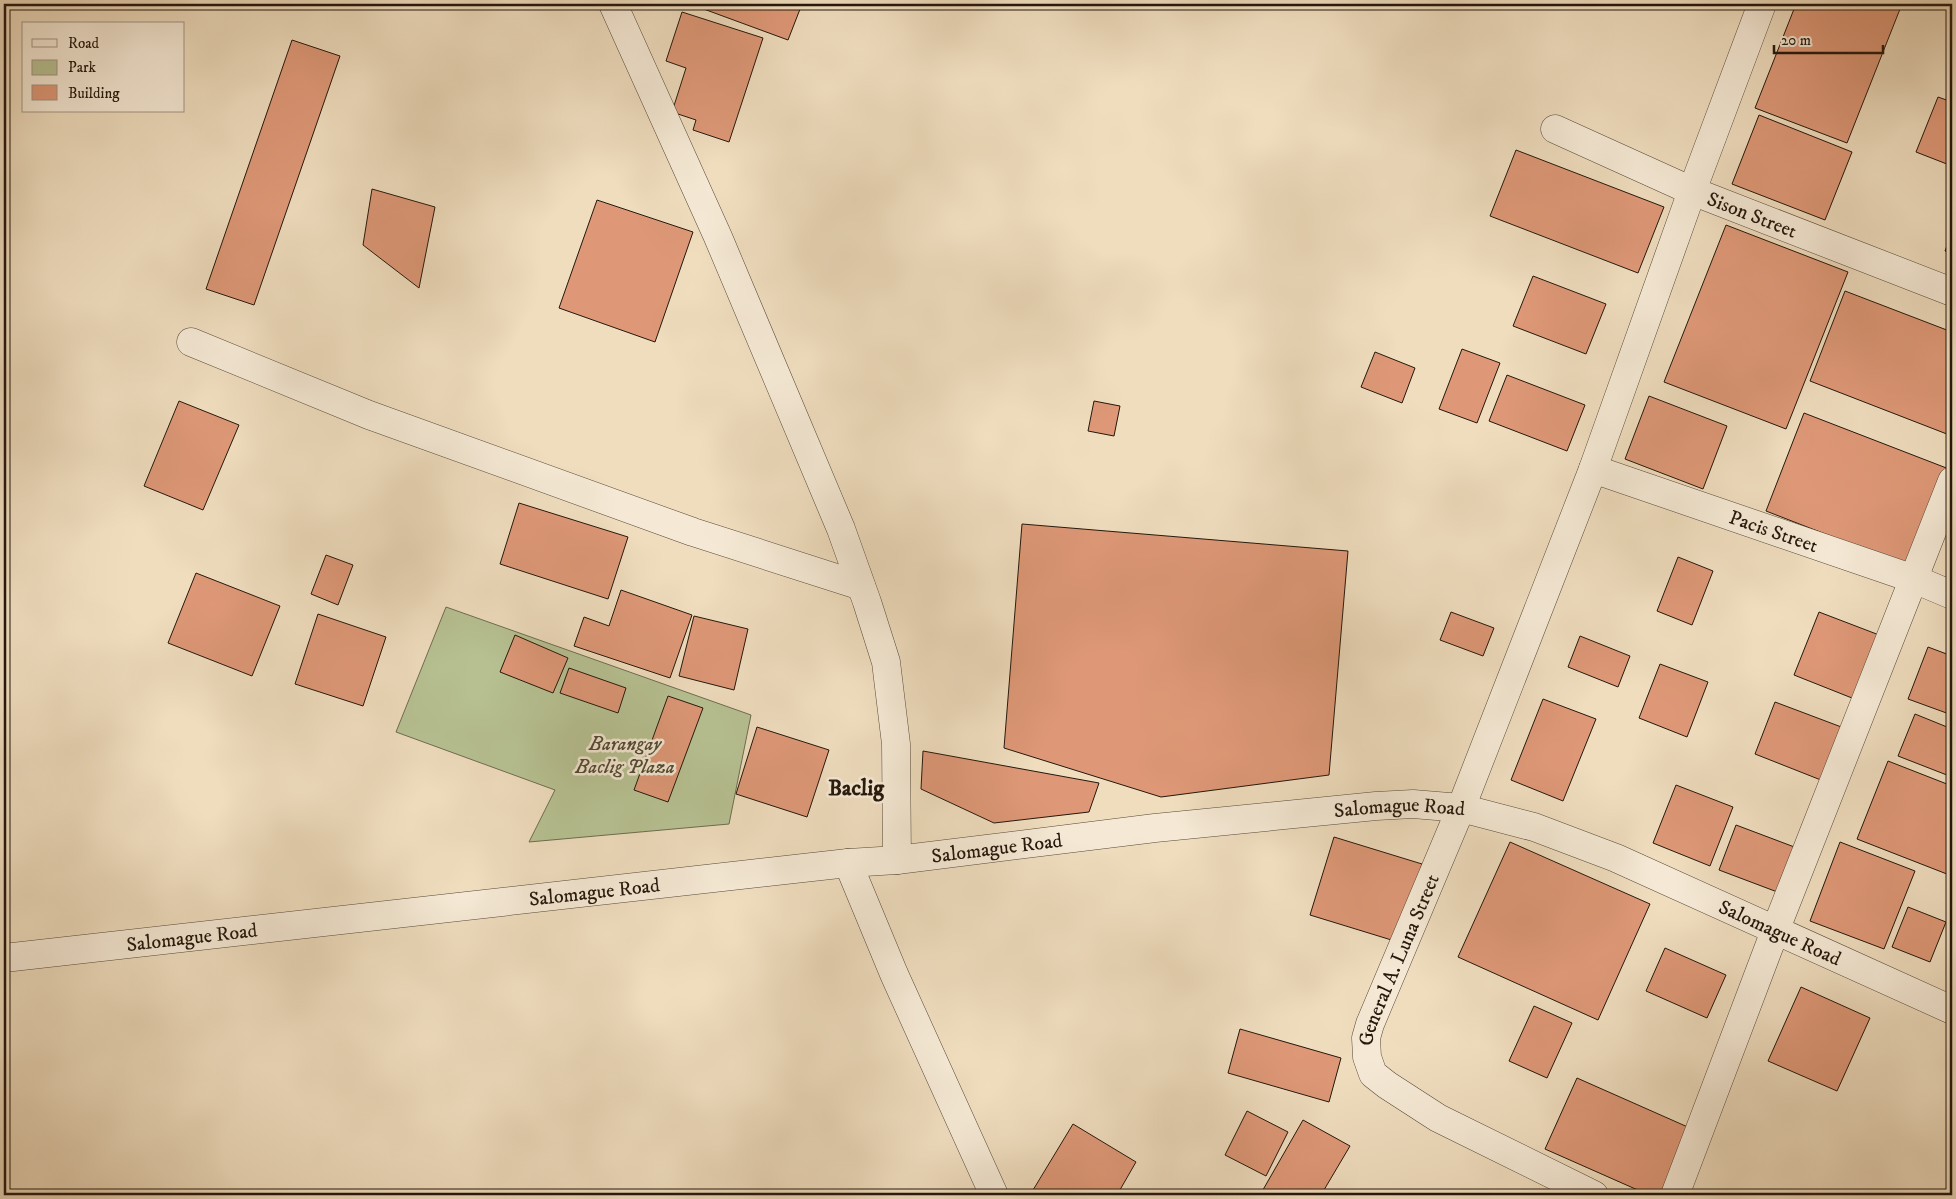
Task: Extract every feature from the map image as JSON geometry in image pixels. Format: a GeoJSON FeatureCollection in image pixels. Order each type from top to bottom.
{"type":"FeatureCollection","features":[{"type":"Feature","properties":{"kind":"street"},"geometry":{"type":"LineString","coordinates":[[613,4],[718,237],[841,529],[861,586],[886,662],[896,744],[897,860]]}},
{"type":"Feature","properties":{"kind":"street","name":"General A. Luna Street"},"geometry":{"type":"LineString","coordinates":[[1594,1195],[1438,1118],[1373,1074],[1367,1057],[1366,1038],[1370,1024],[1460,808],[1593,470],[1692,192],[1762,4]]}},
{"type":"Feature","properties":{"kind":"street","name":"Sison Street"},"geometry":{"type":"LineString","coordinates":[[1555,129],[1692,192],[1952,292]]}},
{"type":"Feature","properties":{"kind":"street"},"geometry":{"type":"LineString","coordinates":[[191,342],[369,415],[693,532],[861,586]]}},
{"type":"Feature","properties":{"kind":"street","name":"Pacis Street"},"geometry":{"type":"LineString","coordinates":[[1593,470],[1914,579],[1952,595]]}},
{"type":"Feature","properties":{"kind":"street"},"geometry":{"type":"LineString","coordinates":[[1675,1195],[1775,931],[1952,481]]}},
{"type":"Feature","properties":{"kind":"street","name":"Salomague Road"},"geometry":{"type":"LineString","coordinates":[[4,958],[285,925],[746,876],[848,863],[897,860],[1155,828],[1413,804],[1460,808],[1543,830],[1616,858],[1952,1010]]}},
{"type":"Feature","properties":{"kind":"street"},"geometry":{"type":"LineString","coordinates":[[848,863],[894,974],[994,1195]]}},
{"type":"Feature","properties":{"kind":"green space","name":"Barangay Baclig Plaza"},"geometry":{"type":"Polygon","coordinates":[[[446,607],[751,715],[729,824],[529,842],[555,790],[396,732],[446,607]]]}},
{"type":"Feature","properties":{"kind":"building"},"geometry":{"type":"Polygon","coordinates":[[[690,4],[802,4],[788,40],[690,4]]]}},
{"type":"Feature","properties":{"kind":"building"},"geometry":{"type":"Polygon","coordinates":[[[1796,4],[1902,4],[1847,143],[1755,108],[1796,4]]]}},
{"type":"Feature","properties":{"kind":"building"},"geometry":{"type":"Polygon","coordinates":[[[682,12],[763,38],[729,142],[693,130],[696,120],[672,112],[686,68],[666,61],[682,12]]]}},
{"type":"Feature","properties":{"kind":"building"},"geometry":{"type":"Polygon","coordinates":[[[292,40],[340,56],[254,305],[206,289],[292,40]]]}},
{"type":"Feature","properties":{"kind":"building"},"geometry":{"type":"Polygon","coordinates":[[[1938,97],[1952,102],[1952,166],[1916,152],[1938,97]]]}},
{"type":"Feature","properties":{"kind":"building"},"geometry":{"type":"Polygon","coordinates":[[[1759,115],[1852,152],[1825,220],[1732,184],[1759,115]]]}},
{"type":"Feature","properties":{"kind":"building"},"geometry":{"type":"Polygon","coordinates":[[[1516,150],[1664,207],[1638,273],[1490,216],[1516,150]]]}},
{"type":"Feature","properties":{"kind":"building"},"geometry":{"type":"Polygon","coordinates":[[[372,189],[435,207],[419,288],[363,245],[372,189]]]}},
{"type":"Feature","properties":{"kind":"building"},"geometry":{"type":"Polygon","coordinates":[[[597,200],[693,232],[655,342],[559,308],[597,200]]]}},
{"type":"Feature","properties":{"kind":"building"},"geometry":{"type":"Polygon","coordinates":[[[1726,225],[1848,272],[1786,429],[1664,382],[1726,225]]]}},
{"type":"Feature","properties":{"kind":"building"},"geometry":{"type":"Polygon","coordinates":[[[1952,232],[1952,253],[1945,251],[1952,232]]]}},
{"type":"Feature","properties":{"kind":"building"},"geometry":{"type":"Polygon","coordinates":[[[1533,276],[1606,304],[1586,354],[1513,326],[1533,276]]]}},
{"type":"Feature","properties":{"kind":"building"},"geometry":{"type":"Polygon","coordinates":[[[1845,291],[1952,332],[1952,436],[1810,381],[1845,291]]]}},
{"type":"Feature","properties":{"kind":"building"},"geometry":{"type":"Polygon","coordinates":[[[1462,349],[1500,363],[1477,423],[1439,409],[1462,349]]]}},
{"type":"Feature","properties":{"kind":"building"},"geometry":{"type":"Polygon","coordinates":[[[1375,352],[1415,368],[1402,403],[1361,387],[1375,352]]]}},
{"type":"Feature","properties":{"kind":"building"},"geometry":{"type":"Polygon","coordinates":[[[1507,375],[1585,405],[1567,451],[1489,421],[1507,375]]]}},
{"type":"Feature","properties":{"kind":"building"},"geometry":{"type":"Polygon","coordinates":[[[1649,396],[1727,426],[1703,489],[1625,459],[1649,396]]]}},
{"type":"Feature","properties":{"kind":"building"},"geometry":{"type":"Polygon","coordinates":[[[179,401],[239,425],[203,510],[144,486],[179,401]]]}},
{"type":"Feature","properties":{"kind":"building"},"geometry":{"type":"Polygon","coordinates":[[[1094,401],[1120,406],[1114,436],[1088,431],[1094,401]]]}},
{"type":"Feature","properties":{"kind":"building"},"geometry":{"type":"Polygon","coordinates":[[[1804,413],[1949,469],[1910,567],[1766,511],[1804,413]]]}},
{"type":"Feature","properties":{"kind":"building"},"geometry":{"type":"Polygon","coordinates":[[[519,503],[628,537],[608,599],[500,564],[519,503]]]}},
{"type":"Feature","properties":{"kind":"building"},"geometry":{"type":"Polygon","coordinates":[[[1022,524],[1348,551],[1329,775],[1161,797],[1004,748],[1022,524]]]}},
{"type":"Feature","properties":{"kind":"building"},"geometry":{"type":"Polygon","coordinates":[[[326,555],[353,565],[338,605],[311,594],[326,555]]]}},
{"type":"Feature","properties":{"kind":"building"},"geometry":{"type":"Polygon","coordinates":[[[1678,557],[1713,571],[1692,625],[1657,611],[1678,557]]]}},
{"type":"Feature","properties":{"kind":"building"},"geometry":{"type":"Polygon","coordinates":[[[196,573],[280,606],[252,676],[168,643],[196,573]]]}},
{"type":"Feature","properties":{"kind":"building"},"geometry":{"type":"Polygon","coordinates":[[[621,590],[692,615],[670,678],[574,646],[584,617],[609,626],[621,590]]]}},
{"type":"Feature","properties":{"kind":"building"},"geometry":{"type":"Polygon","coordinates":[[[1451,612],[1494,628],[1483,656],[1440,640],[1451,612]]]}},
{"type":"Feature","properties":{"kind":"building"},"geometry":{"type":"Polygon","coordinates":[[[1819,612],[1887,638],[1862,702],[1794,675],[1819,612]]]}},
{"type":"Feature","properties":{"kind":"building"},"geometry":{"type":"Polygon","coordinates":[[[318,614],[386,637],[363,706],[295,684],[318,614]]]}},
{"type":"Feature","properties":{"kind":"building"},"geometry":{"type":"Polygon","coordinates":[[[694,616],[748,629],[734,690],[679,676],[694,616]]]}},
{"type":"Feature","properties":{"kind":"building"},"geometry":{"type":"Polygon","coordinates":[[[515,635],[568,658],[553,693],[500,672],[515,635]]]}},
{"type":"Feature","properties":{"kind":"building"},"geometry":{"type":"Polygon","coordinates":[[[1580,636],[1630,656],[1618,687],[1568,667],[1580,636]]]}},
{"type":"Feature","properties":{"kind":"building"},"geometry":{"type":"Polygon","coordinates":[[[1928,647],[1952,656],[1952,715],[1908,699],[1928,647]]]}},
{"type":"Feature","properties":{"kind":"building"},"geometry":{"type":"Polygon","coordinates":[[[1660,664],[1708,682],[1687,737],[1639,718],[1660,664]]]}},
{"type":"Feature","properties":{"kind":"building"},"geometry":{"type":"Polygon","coordinates":[[[569,668],[626,688],[618,713],[560,693],[569,668]]]}},
{"type":"Feature","properties":{"kind":"building"},"geometry":{"type":"Polygon","coordinates":[[[668,696],[703,708],[668,802],[634,790],[668,696]]]}},
{"type":"Feature","properties":{"kind":"building"},"geometry":{"type":"Polygon","coordinates":[[[1543,699],[1596,719],[1563,801],[1511,780],[1543,699]]]}},
{"type":"Feature","properties":{"kind":"building"},"geometry":{"type":"Polygon","coordinates":[[[1775,702],[1852,731],[1831,784],[1755,754],[1775,702]]]}},
{"type":"Feature","properties":{"kind":"building"},"geometry":{"type":"Polygon","coordinates":[[[1915,714],[1952,729],[1952,777],[1898,756],[1915,714]]]}},
{"type":"Feature","properties":{"kind":"building"},"geometry":{"type":"Polygon","coordinates":[[[757,727],[829,750],[807,817],[736,794],[757,727]]]}},
{"type":"Feature","properties":{"kind":"building"},"geometry":{"type":"Polygon","coordinates":[[[923,751],[1099,783],[1089,812],[994,823],[921,789],[923,751]]]}},
{"type":"Feature","properties":{"kind":"building"},"geometry":{"type":"Polygon","coordinates":[[[1888,761],[1952,786],[1952,876],[1857,839],[1888,761]]]}},
{"type":"Feature","properties":{"kind":"building"},"geometry":{"type":"Polygon","coordinates":[[[1676,785],[1733,807],[1710,866],[1653,843],[1676,785]]]}},
{"type":"Feature","properties":{"kind":"building"},"geometry":{"type":"Polygon","coordinates":[[[1736,825],[1797,848],[1780,893],[1719,870],[1736,825]]]}},
{"type":"Feature","properties":{"kind":"building"},"geometry":{"type":"Polygon","coordinates":[[[1334,837],[1422,864],[1398,942],[1310,915],[1334,837]]]}},
{"type":"Feature","properties":{"kind":"building"},"geometry":{"type":"Polygon","coordinates":[[[1510,842],[1650,904],[1598,1020],[1458,957],[1510,842]]]}},
{"type":"Feature","properties":{"kind":"building"},"geometry":{"type":"Polygon","coordinates":[[[1840,842],[1915,871],[1884,949],[1810,921],[1840,842]]]}},
{"type":"Feature","properties":{"kind":"building"},"geometry":{"type":"Polygon","coordinates":[[[1908,907],[1946,922],[1930,962],[1892,947],[1908,907]]]}},
{"type":"Feature","properties":{"kind":"building"},"geometry":{"type":"Polygon","coordinates":[[[1665,948],[1726,975],[1707,1018],[1646,991],[1665,948]]]}},
{"type":"Feature","properties":{"kind":"building"},"geometry":{"type":"Polygon","coordinates":[[[1801,987],[1870,1018],[1837,1091],[1768,1061],[1801,987]]]}},
{"type":"Feature","properties":{"kind":"building"},"geometry":{"type":"Polygon","coordinates":[[[1534,1006],[1572,1023],[1547,1078],[1509,1061],[1534,1006]]]}},
{"type":"Feature","properties":{"kind":"building"},"geometry":{"type":"Polygon","coordinates":[[[1240,1029],[1341,1058],[1329,1102],[1228,1073],[1240,1029]]]}},
{"type":"Feature","properties":{"kind":"building"},"geometry":{"type":"Polygon","coordinates":[[[1577,1078],[1690,1128],[1660,1195],[1649,1195],[1545,1149],[1577,1078]]]}},
{"type":"Feature","properties":{"kind":"building"},"geometry":{"type":"Polygon","coordinates":[[[1247,1111],[1288,1132],[1266,1176],[1225,1155],[1247,1111]]]}},
{"type":"Feature","properties":{"kind":"building"},"geometry":{"type":"Polygon","coordinates":[[[1303,1120],[1350,1146],[1321,1195],[1260,1195],[1303,1120]]]}},
{"type":"Feature","properties":{"kind":"building"},"geometry":{"type":"Polygon","coordinates":[[[1073,1124],[1136,1162],[1117,1195],[1030,1195],[1073,1124]]]}},
{"type":"Feature","properties":{"kind":"district","name":"Baclig"},"geometry":{"type":"Point","coordinates":[856,787]}}]}
